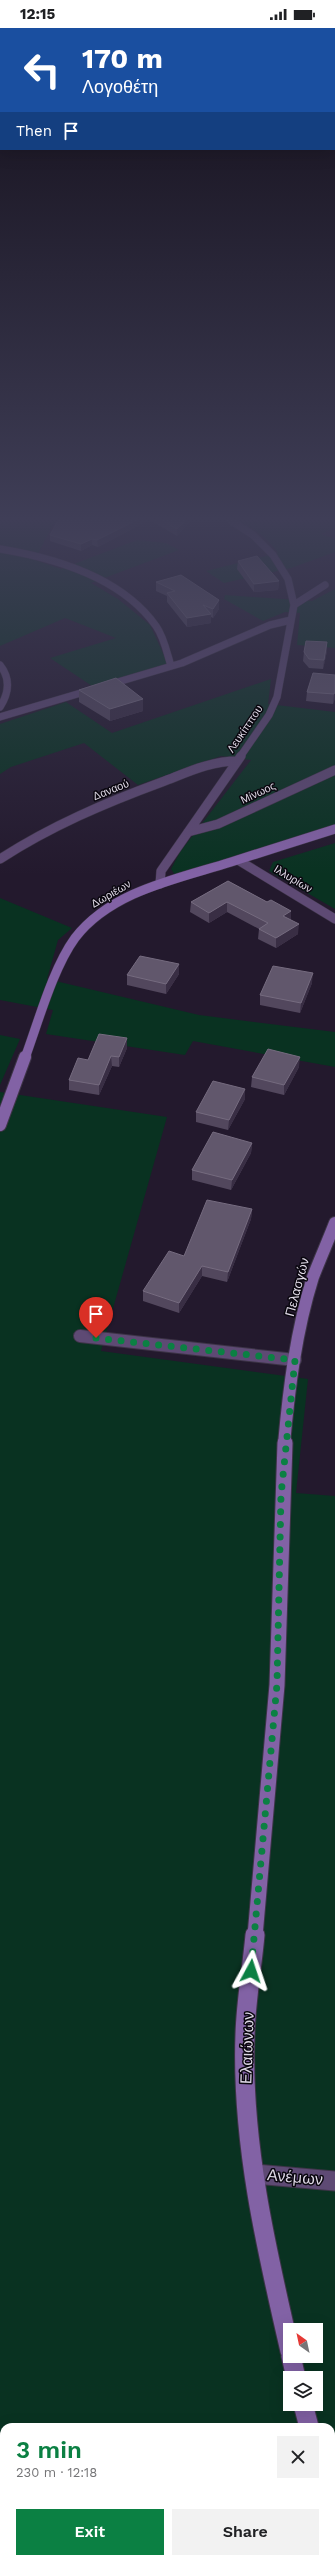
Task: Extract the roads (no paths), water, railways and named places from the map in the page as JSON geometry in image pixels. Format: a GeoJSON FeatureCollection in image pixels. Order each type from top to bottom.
{"type":"FeatureCollection","features":[{"type":"Feature","properties":{"kind":"main road","name":"Δωριέων"},"geometry":{"type":"LineString","coordinates":[[0,1125],[62,960],[74,939],[89,922],[107,908],[160,884],[335,829]]}},
{"type":"Feature","properties":{"kind":"main road","name":"Πελασγών"},"geometry":{"type":"LineString","coordinates":[[295,1360],[314,1276],[322,1251],[335,1223]]}},
{"type":"Feature","properties":{"kind":"main road","name":"Ελαιώνων"},"geometry":{"type":"LineString","coordinates":[[283,2323],[266,2248],[255,2174],[245,2078],[245,2034],[277,1684],[281,1495],[295,1360]]}},
{"type":"Feature","properties":{"kind":"main road"},"geometry":{"type":"LineString","coordinates":[[305,2411],[307,2423]]}},
{"type":"Feature","properties":{"kind":"street"},"geometry":{"type":"LineString","coordinates":[[162,638],[171,666]]}},
{"type":"Feature","properties":{"kind":"street"},"geometry":{"type":"LineString","coordinates":[[0,717],[171,666],[241,638]]}},
{"type":"Feature","properties":{"kind":"street","name":"Λευκίππου"},"geometry":{"type":"LineString","coordinates":[[160,884],[161,870],[273,708],[287,638]]}},
{"type":"Feature","properties":{"kind":"street"},"geometry":{"type":"LineString","coordinates":[[0,665],[6,673],[9,686],[5,701],[0,707]]}},
{"type":"Feature","properties":{"kind":"street","name":"Δαναού"},"geometry":{"type":"LineString","coordinates":[[0,859],[58,825],[113,801],[214,763],[237,761]]}},
{"type":"Feature","properties":{"kind":"street","name":"Μίνωος"},"geometry":{"type":"LineString","coordinates":[[188,832],[218,824],[335,770]]}},
{"type":"Feature","properties":{"kind":"street","name":"Ιλλυρίων"},"geometry":{"type":"LineString","coordinates":[[238,860],[335,919]]}},
{"type":"Feature","properties":{"kind":"street"},"geometry":{"type":"LineString","coordinates":[[80,1336],[295,1360]]}},
{"type":"Feature","properties":{"kind":"street","name":"Ανέμων"},"geometry":{"type":"LineString","coordinates":[[255,2174],[335,2181]]}}]}
